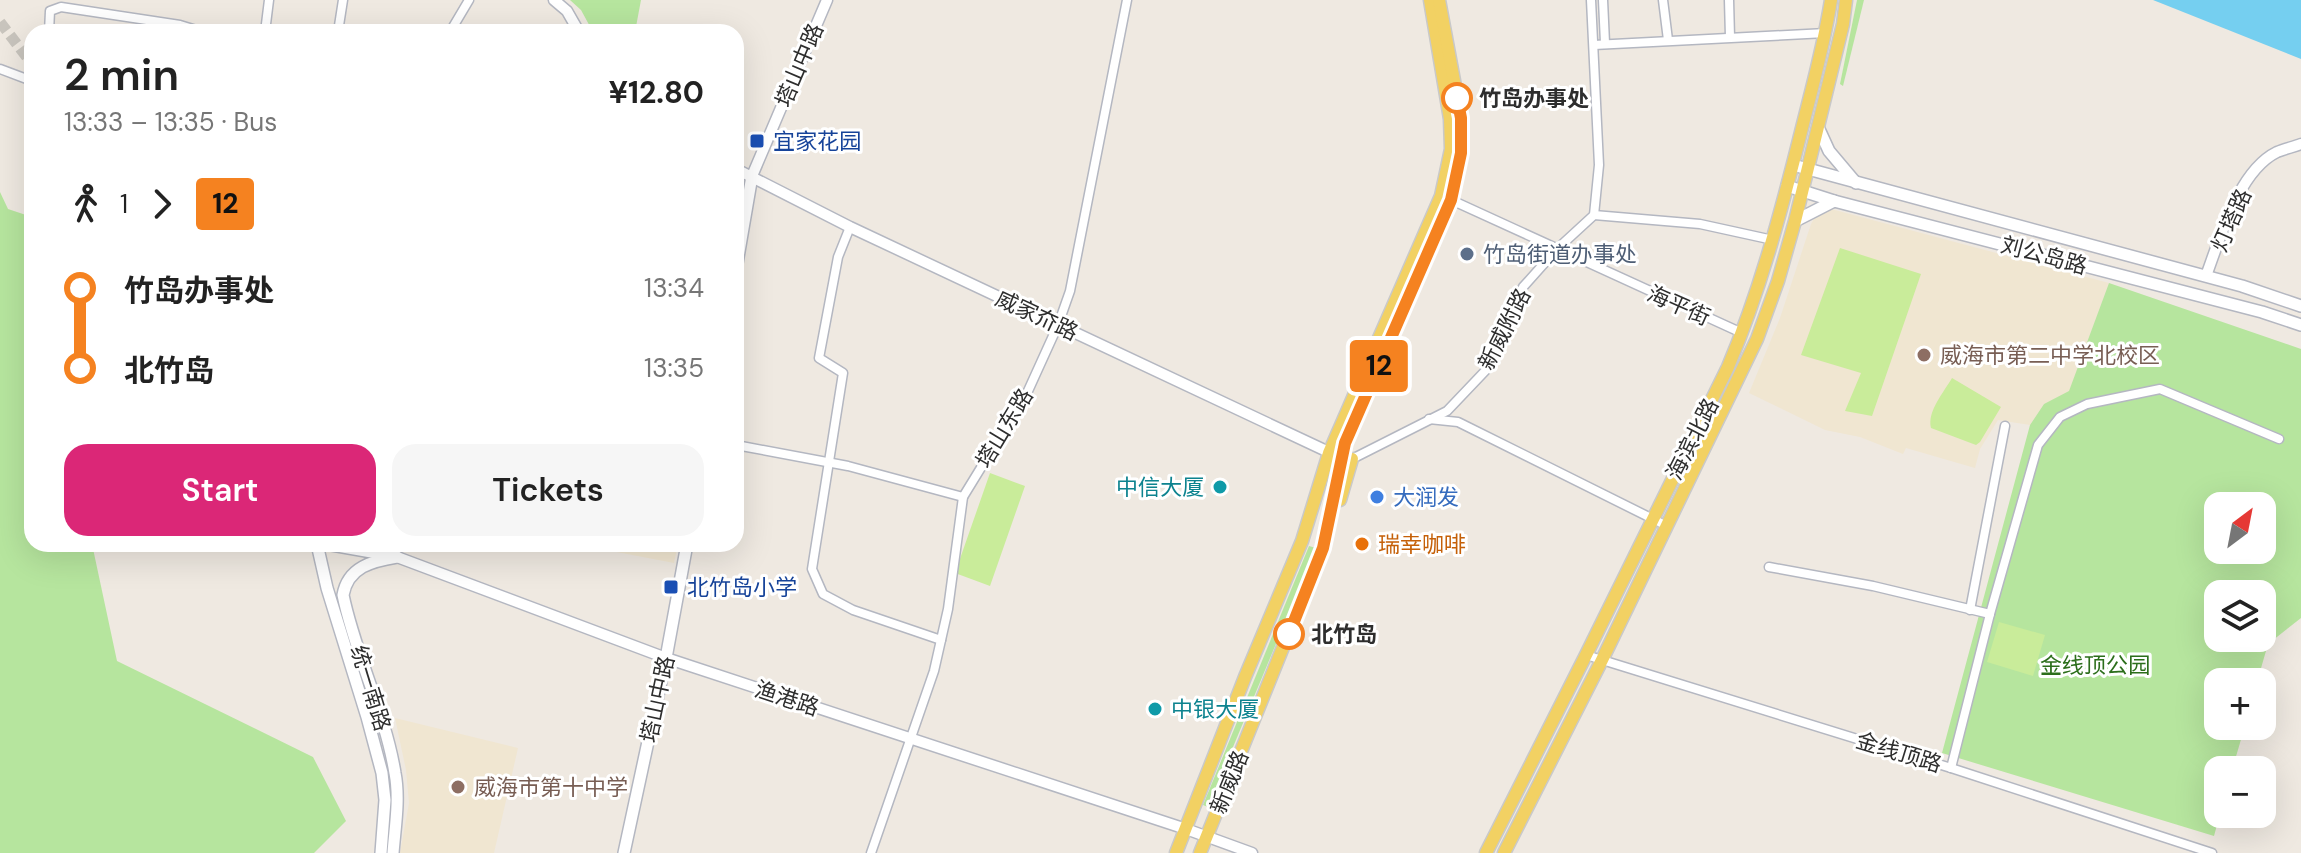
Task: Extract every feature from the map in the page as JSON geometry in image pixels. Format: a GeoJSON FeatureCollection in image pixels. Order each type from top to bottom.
{"type":"FeatureCollection","features":[{"type":"Feature","properties":{"kind":"main road","name":"新威路"},"geometry":{"type":"LineString","coordinates":[[1430,0],[1450,119],[1451,149],[1446,198]]}},
{"type":"Feature","properties":{"kind":"main road","name":"新威路"},"geometry":{"type":"LineString","coordinates":[[1176,853],[1245,677],[1341,457],[1446,198],[1461,153],[1461,118],[1439,0]]}},
{"type":"Feature","properties":{"kind":"main road","name":"海滨北路"},"geometry":{"type":"LineString","coordinates":[[1486,853],[1728,367],[1742,333],[1773,240],[1826,33],[1831,0]]}},
{"type":"Feature","properties":{"kind":"main road","name":"海滨北路"},"geometry":{"type":"LineString","coordinates":[[1504,853],[1602,660],[1757,339],[1795,221],[1843,24],[1846,0]]}},
{"type":"Feature","properties":{"kind":"main road"},"geometry":{"type":"LineString","coordinates":[[1818,127],[1829,151],[1856,183]]}},
{"type":"Feature","properties":{"kind":"main road","name":"刘公岛路"},"geometry":{"type":"LineString","coordinates":[[1793,165],[2206,276],[2301,306]]}},
{"type":"Feature","properties":{"kind":"main road","name":"塔山中路"},"geometry":{"type":"LineString","coordinates":[[744,222],[752,176]]}},
{"type":"Feature","properties":{"kind":"main road","name":"刘公岛路"},"geometry":{"type":"LineString","coordinates":[[1787,186],[2301,325]]}},
{"type":"Feature","properties":{"kind":"main road"},"geometry":{"type":"LineString","coordinates":[[1795,221],[1834,201]]}},
{"type":"Feature","properties":{"kind":"main road","name":"新威路"},"geometry":{"type":"LineString","coordinates":[[1200,853],[1323,548],[1341,457]]}},
{"type":"Feature","properties":{"kind":"main road","name":"统一南路"},"geometry":{"type":"LineString","coordinates":[[321,552],[327,588],[382,773],[385,800],[381,853]]}},
{"type":"Feature","properties":{"kind":"main road","name":"塔山中路"},"geometry":{"type":"LineString","coordinates":[[624,853],[686,552]]}},
{"type":"Feature","properties":{"kind":"main road","name":"统一南路"},"geometry":{"type":"LineString","coordinates":[[393,853],[397,791],[395,772],[343,595],[352,574],[364,565],[397,557]]}},
{"type":"Feature","properties":{"kind":"street"},"geometry":{"type":"LineString","coordinates":[[266,24],[269,0]]}},
{"type":"Feature","properties":{"kind":"street"},"geometry":{"type":"LineString","coordinates":[[339,24],[343,0]]}},
{"type":"Feature","properties":{"kind":"street"},"geometry":{"type":"LineString","coordinates":[[455,24],[469,0]]}},
{"type":"Feature","properties":{"kind":"street"},"geometry":{"type":"LineString","coordinates":[[554,0],[567,11],[574,24]]}},
{"type":"Feature","properties":{"kind":"street","name":"塔山中路"},"geometry":{"type":"LineString","coordinates":[[752,176],[827,0]]}},
{"type":"Feature","properties":{"kind":"street","name":"塔山东路"},"geometry":{"type":"LineString","coordinates":[[871,853],[934,671],[948,609],[963,497],[1028,391],[1070,291],[1127,0]]}},
{"type":"Feature","properties":{"kind":"street"},"geometry":{"type":"LineString","coordinates":[[1591,0],[1599,165],[1594,215],[1700,224],[1773,240]]}},
{"type":"Feature","properties":{"kind":"street"},"geometry":{"type":"LineString","coordinates":[[1603,0],[1605,43]]}},
{"type":"Feature","properties":{"kind":"street"},"geometry":{"type":"LineString","coordinates":[[1663,0],[1668,40]]}},
{"type":"Feature","properties":{"kind":"street"},"geometry":{"type":"LineString","coordinates":[[1729,0],[1730,37]]}},
{"type":"Feature","properties":{"kind":"street"},"geometry":{"type":"LineString","coordinates":[[49,24],[50,11],[61,7],[173,24]]}},
{"type":"Feature","properties":{"kind":"street"},"geometry":{"type":"LineString","coordinates":[[1594,45],[1826,33]]}},
{"type":"Feature","properties":{"kind":"street"},"geometry":{"type":"LineString","coordinates":[[0,69],[24,78]]}},
{"type":"Feature","properties":{"kind":"street","name":"灯塔路"},"geometry":{"type":"LineString","coordinates":[[2206,276],[2236,199],[2254,172],[2276,153],[2301,144]]}},
{"type":"Feature","properties":{"kind":"street","name":"威家夼路"},"geometry":{"type":"LineString","coordinates":[[744,172],[850,227],[1341,457]]}},
{"type":"Feature","properties":{"kind":"street","name":"海平街"},"geometry":{"type":"LineString","coordinates":[[1446,198],[1742,333]]}},
{"type":"Feature","properties":{"kind":"street","name":"新威附路"},"geometry":{"type":"LineString","coordinates":[[1341,457],[1447,411],[1487,369],[1523,287],[1557,249],[1594,215]]}},
{"type":"Feature","properties":{"kind":"street"},"geometry":{"type":"LineString","coordinates":[[850,227],[838,257],[819,358],[843,373],[812,569],[823,594],[853,610],[941,640]]}},
{"type":"Feature","properties":{"kind":"street"},"geometry":{"type":"LineString","coordinates":[[1951,768],[2038,445],[2060,417],[2087,404],[2160,389],[2279,439]]}},
{"type":"Feature","properties":{"kind":"street"},"geometry":{"type":"LineString","coordinates":[[1429,419],[1458,422],[1667,526]]}},
{"type":"Feature","properties":{"kind":"street"},"geometry":{"type":"LineString","coordinates":[[1970,610],[2005,426]]}},
{"type":"Feature","properties":{"kind":"street"},"geometry":{"type":"LineString","coordinates":[[744,446],[829,462],[963,497]]}},
{"type":"Feature","properties":{"kind":"street","name":"渔港路"},"geometry":{"type":"LineString","coordinates":[[367,552],[397,557],[666,658],[1252,853]]}},
{"type":"Feature","properties":{"kind":"street"},"geometry":{"type":"LineString","coordinates":[[1769,567],[1873,586],[1990,614]]}},
{"type":"Feature","properties":{"kind":"street","name":"金线顶路"},"geometry":{"type":"LineString","coordinates":[[1586,655],[2212,853]]}},
{"type":"Feature","properties":{"kind":"shaded area","name":"威海市第二中学北校区"},"geometry":{"type":"Polygon","coordinates":[[[1831,209],[2109,283],[2069,392],[2044,404],[2030,425],[1998,420],[1980,449],[1975,468],[1906,448],[1903,454],[1860,437],[1825,430],[1749,393],[1780,318],[1811,224],[1816,215],[1831,209]]]}},
{"type":"Feature","properties":{"kind":"shaded area"},"geometry":{"type":"Polygon","coordinates":[[[617,552],[676,552],[674,563],[617,552]]]}},
{"type":"Feature","properties":{"kind":"shaded area","name":"威海市第十中学"},"geometry":{"type":"Polygon","coordinates":[[[395,718],[518,748],[494,853],[400,853],[409,803],[406,770],[395,718]]]}},
{"type":"Feature","properties":{"kind":"green space"},"geometry":{"type":"Polygon","coordinates":[[[570,0],[641,0],[636,24],[589,24],[581,10],[570,0]]]}},
{"type":"Feature","properties":{"kind":"green space"},"geometry":{"type":"Polygon","coordinates":[[[1857,0],[1864,0],[1843,86],[1840,84],[1857,0]]]}},
{"type":"Feature","properties":{"kind":"green space"},"geometry":{"type":"Polygon","coordinates":[[[0,192],[8,209],[24,214],[24,552],[94,552],[117,661],[313,757],[346,821],[314,853],[0,853],[0,192]]]}},
{"type":"Feature","properties":{"kind":"green space"},"geometry":{"type":"Polygon","coordinates":[[[1840,248],[1921,274],[1872,416],[1845,411],[1861,373],[1801,355],[1840,248]]]}},
{"type":"Feature","properties":{"kind":"green space","name":"金线顶公园"},"geometry":{"type":"Polygon","coordinates":[[[2109,283],[2301,349],[2301,618],[2276,638],[2276,580],[2204,580],[2204,652],[2266,652],[2261,668],[2204,668],[2204,740],[2241,740],[2236,756],[2204,756],[2204,828],[2216,828],[2214,836],[1942,753],[2030,425],[2044,404],[2069,391],[2109,283]]]}},
{"type":"Feature","properties":{"kind":"green space"},"geometry":{"type":"Polygon","coordinates":[[[1952,378],[2001,407],[1976,445],[1931,428],[1931,415],[1952,378]]]}},
{"type":"Feature","properties":{"kind":"green space"},"geometry":{"type":"Polygon","coordinates":[[[990,473],[1025,486],[990,586],[955,573],[990,473]]]}},
{"type":"Feature","properties":{"kind":"green space"},"geometry":{"type":"Polygon","coordinates":[[[1309,546],[1316,548],[1208,807],[1203,805],[1309,546]]]}},
{"type":"Feature","properties":{"kind":"green space"},"geometry":{"type":"Polygon","coordinates":[[[1999,622],[2045,635],[2033,676],[1987,662],[1999,622]]]}},
{"type":"Feature","properties":{"kind":"water"},"geometry":{"type":"Polygon","coordinates":[[[2153,0],[2301,0],[2301,59],[2153,0]]]}},
{"type":"Feature","properties":{"kind":"tunnel"},"geometry":{"type":"LineString","coordinates":[[0,22],[24,54]]}},
{"type":"Feature","properties":{"kind":"bus line","name":"12"},"geometry":{"type":"LineString","coordinates":[[1289,634],[1323,548],[1345,443],[1451,200],[1461,153],[1461,118],[1457,98]]}},
{"type":"Feature","properties":{"kind":"place","name":"竹岛办事处"},"geometry":{"type":"Point","coordinates":[1457,98]}},
{"type":"Feature","properties":{"kind":"place","name":"宜家花园"},"geometry":{"type":"Point","coordinates":[757,141]}},
{"type":"Feature","properties":{"kind":"place","name":"竹岛街道办事处"},"geometry":{"type":"Point","coordinates":[1467,254]}},
{"type":"Feature","properties":{"kind":"place","name":"威海市第二中学北校区"},"geometry":{"type":"Point","coordinates":[1924,355]}},
{"type":"Feature","properties":{"kind":"place","name":"中信大厦"},"geometry":{"type":"Point","coordinates":[1220,487]}},
{"type":"Feature","properties":{"kind":"place","name":"大润发"},"geometry":{"type":"Point","coordinates":[1377,497]}},
{"type":"Feature","properties":{"kind":"place","name":"瑞幸咖啡"},"geometry":{"type":"Point","coordinates":[1362,544]}},
{"type":"Feature","properties":{"kind":"place","name":"北竹岛小学"},"geometry":{"type":"Point","coordinates":[671,587]}},
{"type":"Feature","properties":{"kind":"place","name":"北竹岛"},"geometry":{"type":"Point","coordinates":[1289,634]}},
{"type":"Feature","properties":{"kind":"place","name":"中银大厦"},"geometry":{"type":"Point","coordinates":[1155,709]}},
{"type":"Feature","properties":{"kind":"place","name":"威海市第十中学"},"geometry":{"type":"Point","coordinates":[458,787]}}]}
